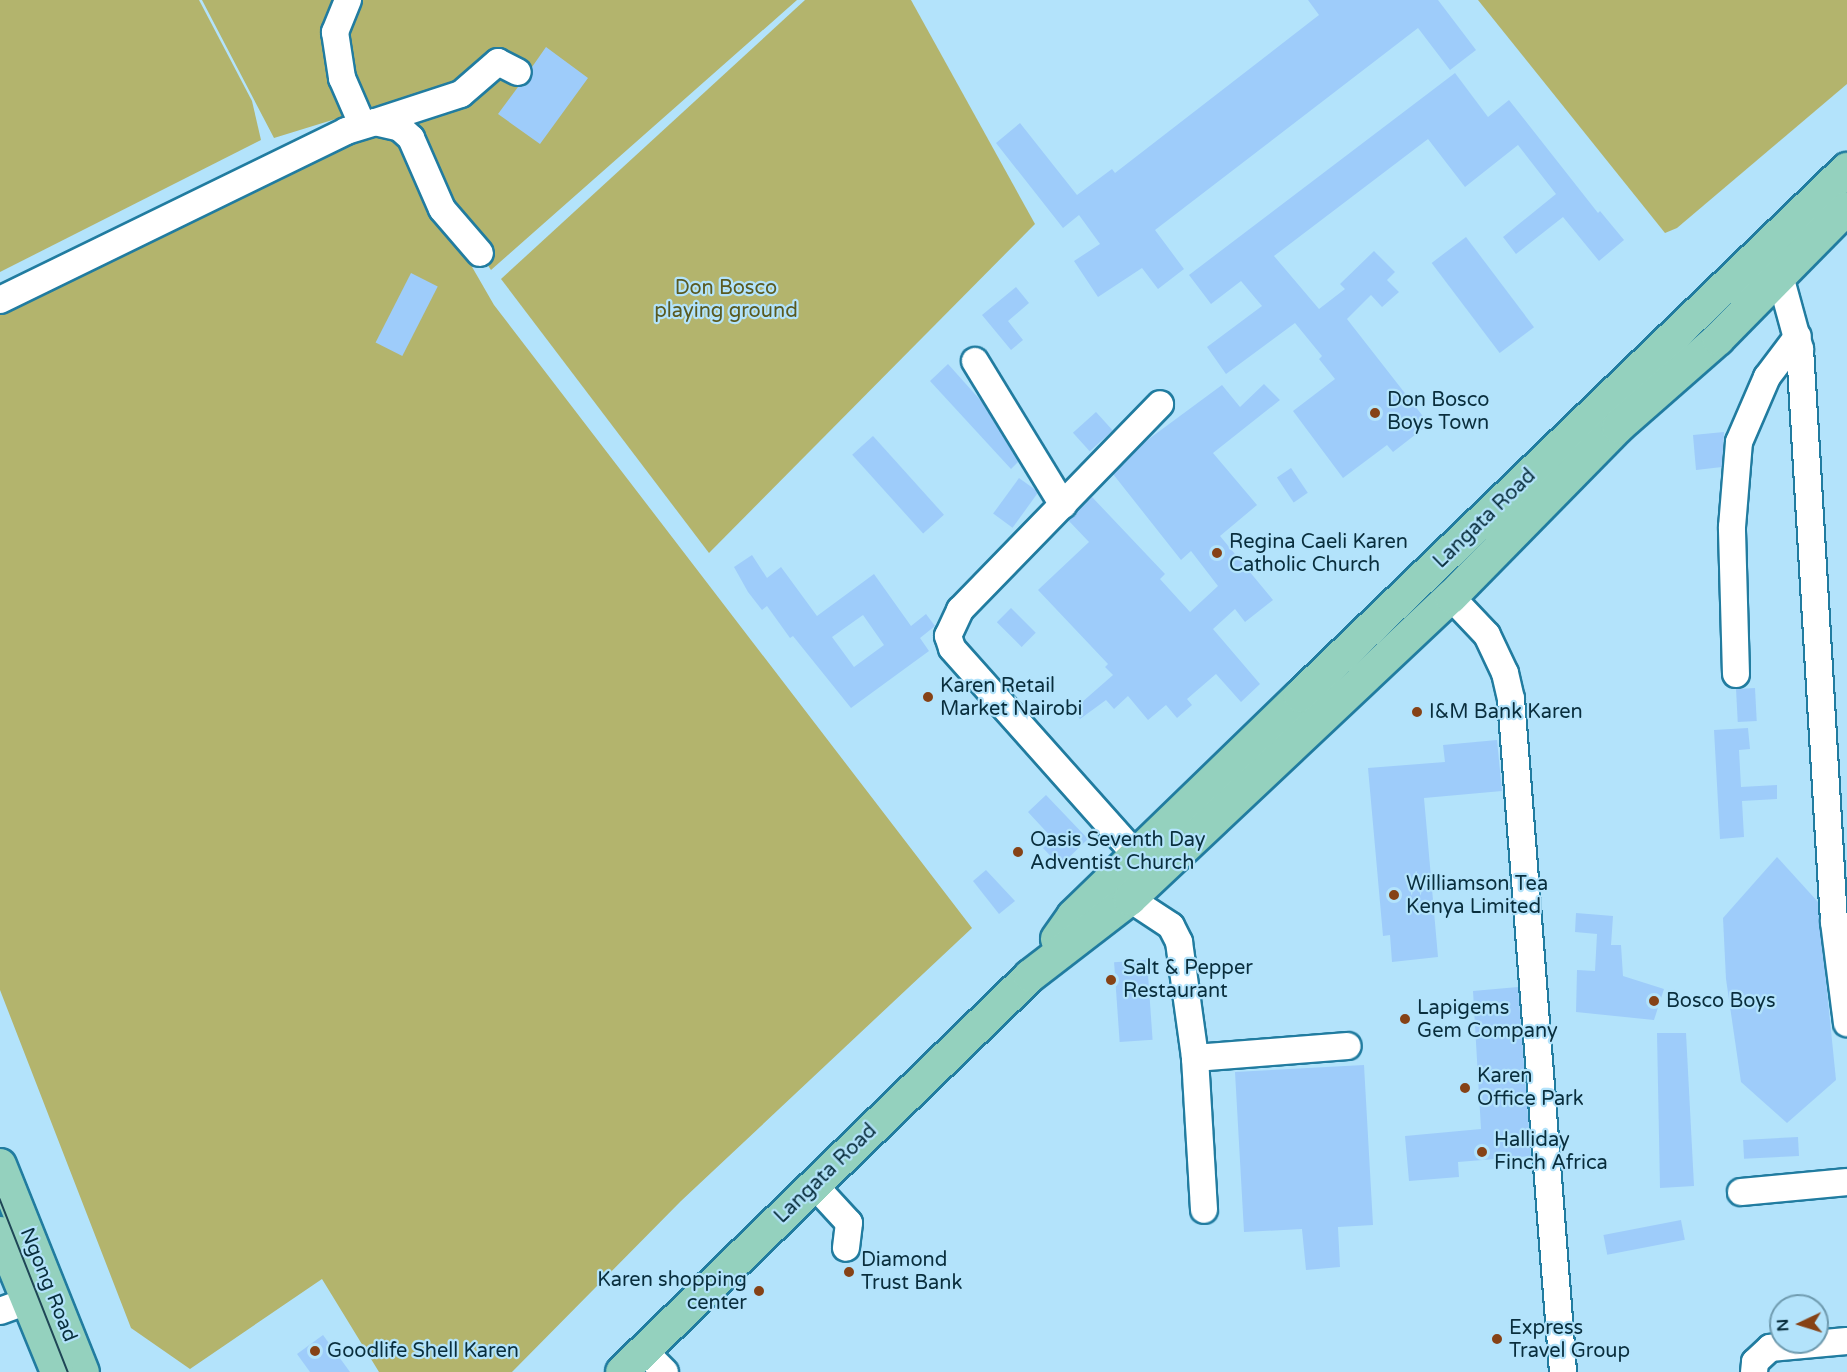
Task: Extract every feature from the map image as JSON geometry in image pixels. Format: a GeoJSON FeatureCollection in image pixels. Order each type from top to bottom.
{"type":"FeatureCollection","features":[{"type":"Feature","properties":{"kind":"main road","name":"Langata Road"},"geometry":{"type":"LineString","coordinates":[[1030,976],[1073,916],[1847,169]]}},
{"type":"Feature","properties":{"kind":"main road","name":"Langata Road"},"geometry":{"type":"LineString","coordinates":[[632,1361],[1030,976],[1130,899],[1451,597],[1618,427],[1718,339],[1847,208]]}},
{"type":"Feature","properties":{"kind":"main road","name":"Ngong Road"},"geometry":{"type":"LineString","coordinates":[[0,1164],[83,1372]]}},
{"type":"Feature","properties":{"kind":"main road","name":"Ngong Road"},"geometry":{"type":"LineString","coordinates":[[0,1233],[14,1306],[57,1372]]}},
{"type":"Feature","properties":{"kind":"street"},"geometry":{"type":"LineString","coordinates":[[348,0],[335,32],[342,78],[369,123],[400,128],[411,138],[442,209],[480,253]]}},
{"type":"Feature","properties":{"kind":"street"},"geometry":{"type":"LineString","coordinates":[[0,300],[369,123],[461,94],[498,62],[518,72]]}},
{"type":"Feature","properties":{"kind":"street"},"geometry":{"type":"LineString","coordinates":[[1780,276],[1798,336],[1834,922],[1847,1023]]}},
{"type":"Feature","properties":{"kind":"street"},"geometry":{"type":"LineString","coordinates":[[1736,674],[1732,527],[1739,442],[1767,377],[1798,336]]}},
{"type":"Feature","properties":{"kind":"street"},"geometry":{"type":"LineString","coordinates":[[975,361],[1062,505]]}},
{"type":"Feature","properties":{"kind":"street"},"geometry":{"type":"LineString","coordinates":[[1137,856],[952,648],[948,636],[960,610],[1160,404]]}},
{"type":"Feature","properties":{"kind":"street"},"geometry":{"type":"LineString","coordinates":[[1451,597],[1487,636],[1505,673],[1511,699],[1563,1372]]}},
{"type":"Feature","properties":{"kind":"street"},"geometry":{"type":"LineString","coordinates":[[1130,899],[1171,926],[1179,942],[1195,1058],[1204,1210]]}},
{"type":"Feature","properties":{"kind":"street"},"geometry":{"type":"LineString","coordinates":[[1195,1058],[1348,1046]]}},
{"type":"Feature","properties":{"kind":"street"},"geometry":{"type":"LineString","coordinates":[[1741,1192],[1847,1182]]}},
{"type":"Feature","properties":{"kind":"street"},"geometry":{"type":"LineString","coordinates":[[815,1186],[849,1222],[846,1248]]}},
{"type":"Feature","properties":{"kind":"street"},"geometry":{"type":"LineString","coordinates":[[1754,1372],[1755,1362],[1770,1348],[1847,1341]]}},
{"type":"Feature","properties":{"kind":"street"},"geometry":{"type":"LineString","coordinates":[[632,1361],[665,1372]]}},
{"type":"Feature","properties":{"kind":"green space"},"geometry":{"type":"Polygon","coordinates":[[[0,0],[199,0],[252,101],[261,140],[0,272],[0,0]]]}},
{"type":"Feature","properties":{"kind":"green space"},"geometry":{"type":"Polygon","coordinates":[[[202,0],[797,0],[491,270],[381,105],[274,138],[202,0]]]}},
{"type":"Feature","properties":{"kind":"green space","name":"Don Bosco playing ground"},"geometry":{"type":"Polygon","coordinates":[[[805,0],[911,0],[1035,224],[709,553],[501,279],[805,0]]]}},
{"type":"Feature","properties":{"kind":"green space"},"geometry":{"type":"Polygon","coordinates":[[[1478,0],[1847,0],[1847,84],[1677,228],[1665,233],[1478,0]]]}},
{"type":"Feature","properties":{"kind":"green space"},"geometry":{"type":"Polygon","coordinates":[[[388,121],[494,305],[972,928],[681,1201],[512,1372],[379,1372],[322,1279],[190,1369],[131,1328],[0,990],[0,291],[388,121]]]}},
{"type":"Feature","properties":{"kind":"building"},"geometry":{"type":"Polygon","coordinates":[[[1308,0],[1438,0],[1476,50],[1450,70],[1418,28],[1155,230],[1184,269],[1158,289],[1142,268],[1098,297],[1074,261],[1100,244],[1079,215],[1063,228],[996,143],[1020,123],[1077,195],[1112,169],[1115,173],[1319,15],[1308,0]]]}},
{"type":"Feature","properties":{"kind":"building"},"geometry":{"type":"Polygon","coordinates":[[[546,47],[588,78],[540,144],[498,114],[518,87],[531,79],[532,67],[546,47]]]}},
{"type":"Feature","properties":{"kind":"building"},"geometry":{"type":"Polygon","coordinates":[[[1455,73],[1488,117],[1509,100],[1598,213],[1600,211],[1624,240],[1599,261],[1563,217],[1516,254],[1503,237],[1556,194],[1518,145],[1465,187],[1428,139],[1274,256],[1319,309],[1345,289],[1340,284],[1374,251],[1395,272],[1387,280],[1399,292],[1382,307],[1371,295],[1347,319],[1429,424],[1393,452],[1387,445],[1343,478],[1293,411],[1335,379],[1319,359],[1322,356],[1295,323],[1226,374],[1207,347],[1262,306],[1241,281],[1211,304],[1189,275],[1455,73]]]}},
{"type":"Feature","properties":{"kind":"building"},"geometry":{"type":"Polygon","coordinates":[[[1466,237],[1534,327],[1500,353],[1432,263],[1466,237]]]}},
{"type":"Feature","properties":{"kind":"building"},"geometry":{"type":"Polygon","coordinates":[[[411,273],[438,287],[402,356],[376,342],[411,273]]]}},
{"type":"Feature","properties":{"kind":"building"},"geometry":{"type":"Polygon","coordinates":[[[1016,287],[1029,303],[1008,321],[1023,340],[1011,350],[982,315],[1016,287]]]}},
{"type":"Feature","properties":{"kind":"building"},"geometry":{"type":"Polygon","coordinates":[[[948,364],[982,402],[1019,461],[1011,469],[930,381],[948,364]]]}},
{"type":"Feature","properties":{"kind":"building"},"geometry":{"type":"Polygon","coordinates":[[[1264,384],[1280,400],[1213,453],[1257,505],[1220,536],[1273,600],[1245,622],[1235,609],[1213,629],[1260,684],[1241,702],[1216,674],[1187,699],[1192,705],[1177,718],[1166,705],[1148,720],[1128,696],[1114,709],[1106,700],[1080,719],[1073,710],[1113,675],[1105,667],[1108,664],[1038,590],[1089,542],[1068,520],[1092,497],[1165,574],[1160,579],[1190,612],[1218,586],[1191,551],[1181,560],[1113,474],[1142,444],[1222,385],[1240,407],[1264,384]]]}},
{"type":"Feature","properties":{"kind":"building"},"geometry":{"type":"Polygon","coordinates":[[[1096,412],[1113,431],[1090,451],[1073,433],[1096,412]]]}},
{"type":"Feature","properties":{"kind":"building"},"geometry":{"type":"Polygon","coordinates":[[[1724,432],[1722,467],[1696,470],[1693,435],[1724,432]]]}},
{"type":"Feature","properties":{"kind":"building"},"geometry":{"type":"Polygon","coordinates":[[[873,436],[944,515],[923,534],[852,455],[873,436]]]}},
{"type":"Feature","properties":{"kind":"building"},"geometry":{"type":"Polygon","coordinates":[[[1291,468],[1308,493],[1294,502],[1277,478],[1291,468]]]}},
{"type":"Feature","properties":{"kind":"building"},"geometry":{"type":"Polygon","coordinates":[[[1019,478],[1038,492],[1013,528],[993,514],[1019,478]]]}},
{"type":"Feature","properties":{"kind":"building"},"geometry":{"type":"Polygon","coordinates":[[[752,555],[767,578],[781,567],[817,616],[874,574],[911,626],[926,614],[935,626],[920,638],[929,651],[851,708],[793,636],[790,638],[767,606],[762,610],[748,592],[734,567],[752,555]],[[863,615],[832,637],[854,667],[884,645],[863,615]]]}},
{"type":"Feature","properties":{"kind":"building"},"geometry":{"type":"Polygon","coordinates":[[[1011,608],[1036,633],[1022,647],[997,622],[1011,608]]]}},
{"type":"Feature","properties":{"kind":"building"},"geometry":{"type":"Polygon","coordinates":[[[1755,688],[1757,721],[1738,722],[1736,689],[1755,688]]]}},
{"type":"Feature","properties":{"kind":"building"},"geometry":{"type":"Polygon","coordinates":[[[1748,728],[1750,749],[1739,750],[1741,787],[1777,785],[1777,799],[1742,801],[1744,837],[1720,839],[1714,730],[1748,728]]]}},
{"type":"Feature","properties":{"kind":"building"},"geometry":{"type":"Polygon","coordinates":[[[1497,740],[1502,791],[1424,798],[1438,957],[1392,962],[1390,935],[1383,936],[1368,768],[1445,762],[1443,745],[1497,740]]]}},
{"type":"Feature","properties":{"kind":"building"},"geometry":{"type":"Polygon","coordinates":[[[1046,795],[1088,839],[1060,866],[1043,848],[1053,839],[1028,812],[1046,795]]]}},
{"type":"Feature","properties":{"kind":"building"},"geometry":{"type":"Polygon","coordinates":[[[1777,857],[1818,902],[1836,1080],[1787,1123],[1741,1082],[1726,979],[1723,918],[1777,857]]]}},
{"type":"Feature","properties":{"kind":"building"},"geometry":{"type":"Polygon","coordinates":[[[986,870],[1015,901],[999,914],[973,881],[986,870]]]}},
{"type":"Feature","properties":{"kind":"building"},"geometry":{"type":"Polygon","coordinates":[[[1576,913],[1613,916],[1611,945],[1621,945],[1623,976],[1664,989],[1654,1020],[1576,1012],[1577,970],[1595,971],[1597,934],[1575,932],[1576,913]]]}},
{"type":"Feature","properties":{"kind":"building"},"geometry":{"type":"Polygon","coordinates":[[[1147,960],[1153,1040],[1120,1042],[1114,962],[1147,960]]]}},
{"type":"Feature","properties":{"kind":"building"},"geometry":{"type":"Polygon","coordinates":[[[1518,987],[1531,1156],[1458,1162],[1459,1177],[1409,1181],[1405,1136],[1481,1129],[1473,991],[1518,987]]]}},
{"type":"Feature","properties":{"kind":"building"},"geometry":{"type":"Polygon","coordinates":[[[1657,1033],[1686,1033],[1694,1186],[1660,1188],[1657,1033]]]}},
{"type":"Feature","properties":{"kind":"building"},"geometry":{"type":"Polygon","coordinates":[[[1364,1065],[1373,1225],[1338,1227],[1340,1267],[1306,1270],[1302,1229],[1244,1232],[1235,1072],[1364,1065]]]}},
{"type":"Feature","properties":{"kind":"building"},"geometry":{"type":"Polygon","coordinates":[[[1798,1137],[1799,1156],[1744,1159],[1743,1140],[1798,1137]]]}},
{"type":"Feature","properties":{"kind":"building"},"geometry":{"type":"Polygon","coordinates":[[[1681,1220],[1685,1240],[1607,1255],[1603,1235],[1681,1220]]]}},
{"type":"Feature","properties":{"kind":"building"},"geometry":{"type":"Polygon","coordinates":[[[323,1335],[350,1372],[310,1372],[297,1354],[323,1335]]]}},
{"type":"Feature","properties":{"kind":"tram line"},"geometry":{"type":"LineString","coordinates":[[0,1199],[68,1372]]}},
{"type":"Feature","properties":{"kind":"place","name":"Don Bosco Boys Town"},"geometry":{"type":"Point","coordinates":[1375,413]}},
{"type":"Feature","properties":{"kind":"place","name":"Regina Caeli Karen Catholic Church"},"geometry":{"type":"Point","coordinates":[1217,553]}},
{"type":"Feature","properties":{"kind":"place","name":"Karen Retail Market Nairobi"},"geometry":{"type":"Point","coordinates":[928,697]}},
{"type":"Feature","properties":{"kind":"place","name":"I&M Bank Karen"},"geometry":{"type":"Point","coordinates":[1417,712]}},
{"type":"Feature","properties":{"kind":"place","name":"Oasis Seventh Day Adventist Church"},"geometry":{"type":"Point","coordinates":[1018,852]}},
{"type":"Feature","properties":{"kind":"place","name":"Williamson Tea Kenya Limited"},"geometry":{"type":"Point","coordinates":[1394,895]}},
{"type":"Feature","properties":{"kind":"place","name":"Salt & Pepper Restaurant"},"geometry":{"type":"Point","coordinates":[1111,980]}},
{"type":"Feature","properties":{"kind":"place","name":"Bosco Boys"},"geometry":{"type":"Point","coordinates":[1654,1001]}},
{"type":"Feature","properties":{"kind":"place","name":"Lapigems Gem Company"},"geometry":{"type":"Point","coordinates":[1405,1019]}},
{"type":"Feature","properties":{"kind":"place","name":"Karen Office Park"},"geometry":{"type":"Point","coordinates":[1465,1088]}},
{"type":"Feature","properties":{"kind":"place","name":"Halliday Finch Africa"},"geometry":{"type":"Point","coordinates":[1482,1152]}},
{"type":"Feature","properties":{"kind":"place","name":"Diamond Trust Bank"},"geometry":{"type":"Point","coordinates":[849,1272]}},
{"type":"Feature","properties":{"kind":"place","name":"Karen shopping center"},"geometry":{"type":"Point","coordinates":[759,1291]}},
{"type":"Feature","properties":{"kind":"place","name":"Express Travel Group"},"geometry":{"type":"Point","coordinates":[1497,1339]}},
{"type":"Feature","properties":{"kind":"place","name":"Goodlife Shell Karen"},"geometry":{"type":"Point","coordinates":[315,1351]}}]}
